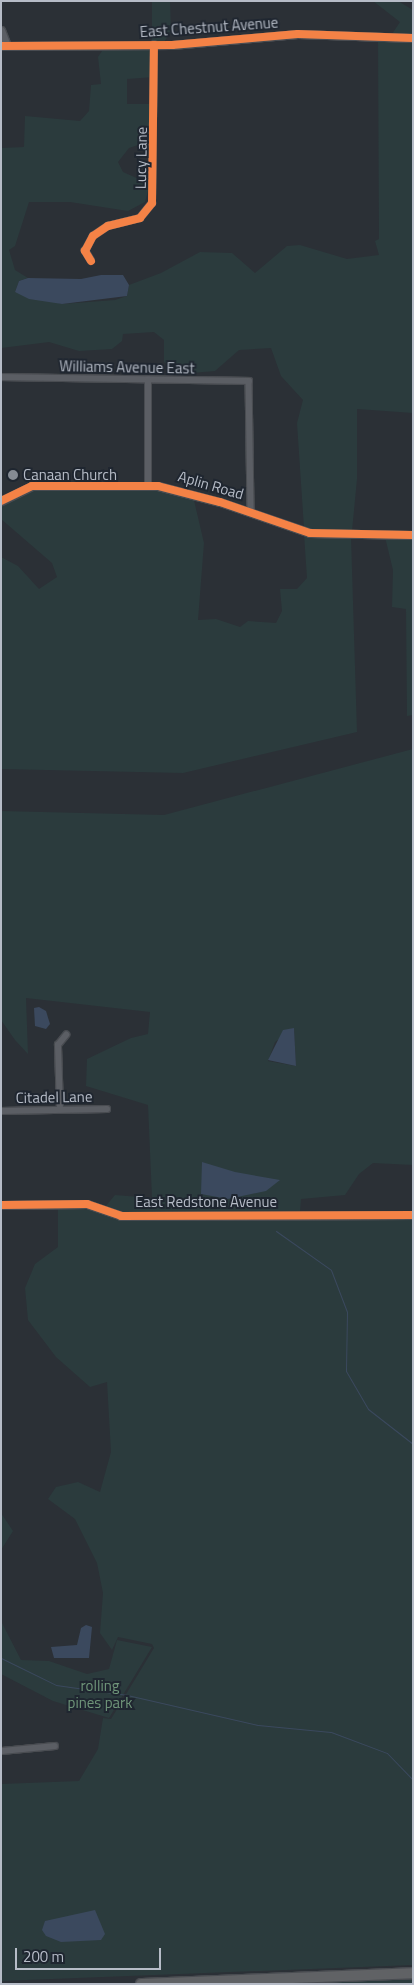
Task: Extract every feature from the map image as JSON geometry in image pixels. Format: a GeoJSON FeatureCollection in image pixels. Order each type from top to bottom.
{"type":"FeatureCollection","features":[{"type":"Feature","properties":{"kind":"highway"},"geometry":{"type":"LineString","coordinates":[[141,1984],[413,1973]]}},
{"type":"Feature","properties":{"kind":"street","name":"East Chestnut Avenue"},"geometry":{"type":"LineString","coordinates":[[1,30],[4,46],[154,45],[298,34],[413,38]]}},
{"type":"Feature","properties":{"kind":"street","name":"Lucy Lane"},"geometry":{"type":"LineString","coordinates":[[91,261],[85,251],[93,236],[108,226],[140,218],[152,203],[157,61],[154,45]]}},
{"type":"Feature","properties":{"kind":"street","name":"Williams Avenue East"},"geometry":{"type":"LineString","coordinates":[[1,377],[247,380],[251,384],[251,512]]}},
{"type":"Feature","properties":{"kind":"street"},"geometry":{"type":"LineString","coordinates":[[148,380],[148,485]]}},
{"type":"Feature","properties":{"kind":"street","name":"Aplin Road"},"geometry":{"type":"LineString","coordinates":[[1,501],[32,486],[148,485],[182,490],[310,533],[413,535]]}},
{"type":"Feature","properties":{"kind":"street"},"geometry":{"type":"LineString","coordinates":[[60,1110],[58,1045],[66,1035]]}},
{"type":"Feature","properties":{"kind":"street","name":"Citadel Lane"},"geometry":{"type":"LineString","coordinates":[[1,1111],[107,1109]]}},
{"type":"Feature","properties":{"kind":"street","name":"East Redstone Avenue"},"geometry":{"type":"LineString","coordinates":[[1,1205],[87,1204],[120,1216],[413,1215]]}},
{"type":"Feature","properties":{"kind":"street"},"geometry":{"type":"LineString","coordinates":[[1,1751],[55,1746]]}},
{"type":"Feature","properties":{"kind":"green space"},"geometry":{"type":"Polygon","coordinates":[[[152,1],[170,1],[171,32],[164,42],[152,42],[152,1]]]}},
{"type":"Feature","properties":{"kind":"green space"},"geometry":{"type":"Polygon","coordinates":[[[373,1],[398,1],[413,10],[413,36],[392,34],[400,22],[373,1]]]}},
{"type":"Feature","properties":{"kind":"green space"},"geometry":{"type":"Polygon","coordinates":[[[378,39],[413,41],[413,413],[357,409],[357,479],[352,531],[316,530],[304,528],[297,423],[303,400],[281,376],[271,348],[239,350],[215,371],[179,374],[164,362],[164,340],[154,332],[123,334],[122,341],[112,349],[79,351],[49,342],[1,348],[1,148],[24,147],[25,116],[80,121],[89,111],[91,85],[101,84],[98,57],[104,48],[152,48],[154,77],[127,79],[127,104],[154,104],[153,140],[129,148],[118,162],[123,172],[150,184],[145,202],[128,211],[70,202],[29,202],[15,246],[9,250],[15,270],[28,278],[19,281],[15,292],[62,304],[115,300],[127,296],[129,285],[161,273],[200,252],[232,253],[255,273],[287,246],[300,245],[347,259],[379,255],[375,241],[379,239],[378,39]]]}},
{"type":"Feature","properties":{"kind":"green space"},"geometry":{"type":"Polygon","coordinates":[[[32,489],[158,489],[193,496],[204,543],[198,620],[216,619],[240,627],[248,621],[276,623],[282,611],[280,589],[297,589],[307,578],[304,534],[351,537],[357,732],[183,773],[1,769],[1,557],[18,566],[39,589],[57,577],[52,563],[1,519],[1,504],[32,489]]]}},
{"type":"Feature","properties":{"kind":"green space"},"geometry":{"type":"Polygon","coordinates":[[[385,537],[413,537],[413,715],[407,716],[406,609],[392,607],[393,570],[385,537]]]}},
{"type":"Feature","properties":{"kind":"green space"},"geometry":{"type":"Polygon","coordinates":[[[413,749],[413,1165],[373,1163],[359,1174],[345,1195],[301,1199],[300,1212],[121,1213],[105,1207],[115,1195],[152,1198],[148,1105],[86,1086],[87,1059],[131,1038],[148,1034],[150,1012],[26,998],[28,1054],[15,1040],[1,1020],[1,811],[164,815],[413,749]],[[294,1028],[275,1042],[268,1061],[296,1066],[294,1028]]]}},
{"type":"Feature","properties":{"kind":"green space"},"geometry":{"type":"Polygon","coordinates":[[[58,1207],[91,1208],[121,1219],[413,1218],[413,1965],[1,1981],[1,1784],[79,1781],[98,1749],[103,1718],[111,1719],[154,1648],[152,1644],[118,1637],[112,1650],[100,1633],[103,1593],[97,1563],[75,1519],[48,1499],[56,1487],[78,1482],[100,1492],[111,1452],[107,1382],[90,1387],[56,1357],[28,1320],[25,1288],[35,1264],[58,1247],[58,1207]]]}},
{"type":"Feature","properties":{"kind":"green space"},"geometry":{"type":"Polygon","coordinates":[[[1,1513],[13,1531],[1,1550],[1,1513]]]}},
{"type":"Feature","properties":{"kind":"green space","name":"rolling pines park"},"geometry":{"type":"Polygon","coordinates":[[[1,1621],[21,1660],[49,1661],[87,1674],[109,1669],[117,1640],[152,1647],[109,1718],[53,1701],[1,1674],[1,1621]]]}},
{"type":"Feature","properties":{"kind":"green space"},"geometry":{"type":"Polygon","coordinates":[[[413,1978],[413,1984],[274,1984],[413,1978]]]}},
{"type":"Feature","properties":{"kind":"water"},"geometry":{"type":"Polygon","coordinates":[[[101,275],[123,275],[129,285],[127,296],[62,304],[29,299],[15,292],[19,281],[28,278],[81,279],[101,275]]]}},
{"type":"Feature","properties":{"kind":"water"},"geometry":{"type":"Polygon","coordinates":[[[39,1007],[46,1011],[50,1024],[46,1029],[35,1026],[34,1008],[39,1007]]]}},
{"type":"Feature","properties":{"kind":"water"},"geometry":{"type":"Polygon","coordinates":[[[294,1028],[296,1066],[268,1060],[283,1030],[294,1028]]]}},
{"type":"Feature","properties":{"kind":"water"},"geometry":{"type":"Polygon","coordinates":[[[202,1162],[235,1172],[280,1180],[266,1191],[228,1199],[201,1194],[202,1162]]]}},
{"type":"Feature","properties":{"kind":"water"},"geometry":{"type":"Polygon","coordinates":[[[86,1625],[92,1627],[89,1658],[54,1658],[51,1647],[77,1645],[81,1628],[86,1625]]]}},
{"type":"Feature","properties":{"kind":"water"},"geometry":{"type":"Polygon","coordinates":[[[95,1910],[105,1934],[101,1940],[61,1942],[46,1936],[42,1930],[45,1921],[95,1910]]]}},
{"type":"Feature","properties":{"kind":"waterway"},"geometry":{"type":"LineString","coordinates":[[276,1231],[331,1270],[347,1312],[346,1371],[368,1409],[413,1444]]}},
{"type":"Feature","properties":{"kind":"waterway"},"geometry":{"type":"LineString","coordinates":[[1,1658],[56,1685],[127,1695],[258,1725],[331,1732],[387,1753],[413,1780]]}},
{"type":"Feature","properties":{"kind":"cycle path"},"geometry":{"type":"LineString","coordinates":[[1,46],[172,45],[298,34],[413,38]]}},
{"type":"Feature","properties":{"kind":"cycle path"},"geometry":{"type":"LineString","coordinates":[[91,261],[85,251],[93,236],[108,226],[140,218],[152,203],[154,45]]}},
{"type":"Feature","properties":{"kind":"cycle path"},"geometry":{"type":"LineString","coordinates":[[1,501],[32,486],[158,486],[220,502],[310,533],[413,535]]}},
{"type":"Feature","properties":{"kind":"cycle path"},"geometry":{"type":"LineString","coordinates":[[1,1205],[87,1204],[121,1216],[413,1215]]}},
{"type":"Feature","properties":{"kind":"place","name":"Canaan Church"},"geometry":{"type":"Point","coordinates":[13,475]}}]}
